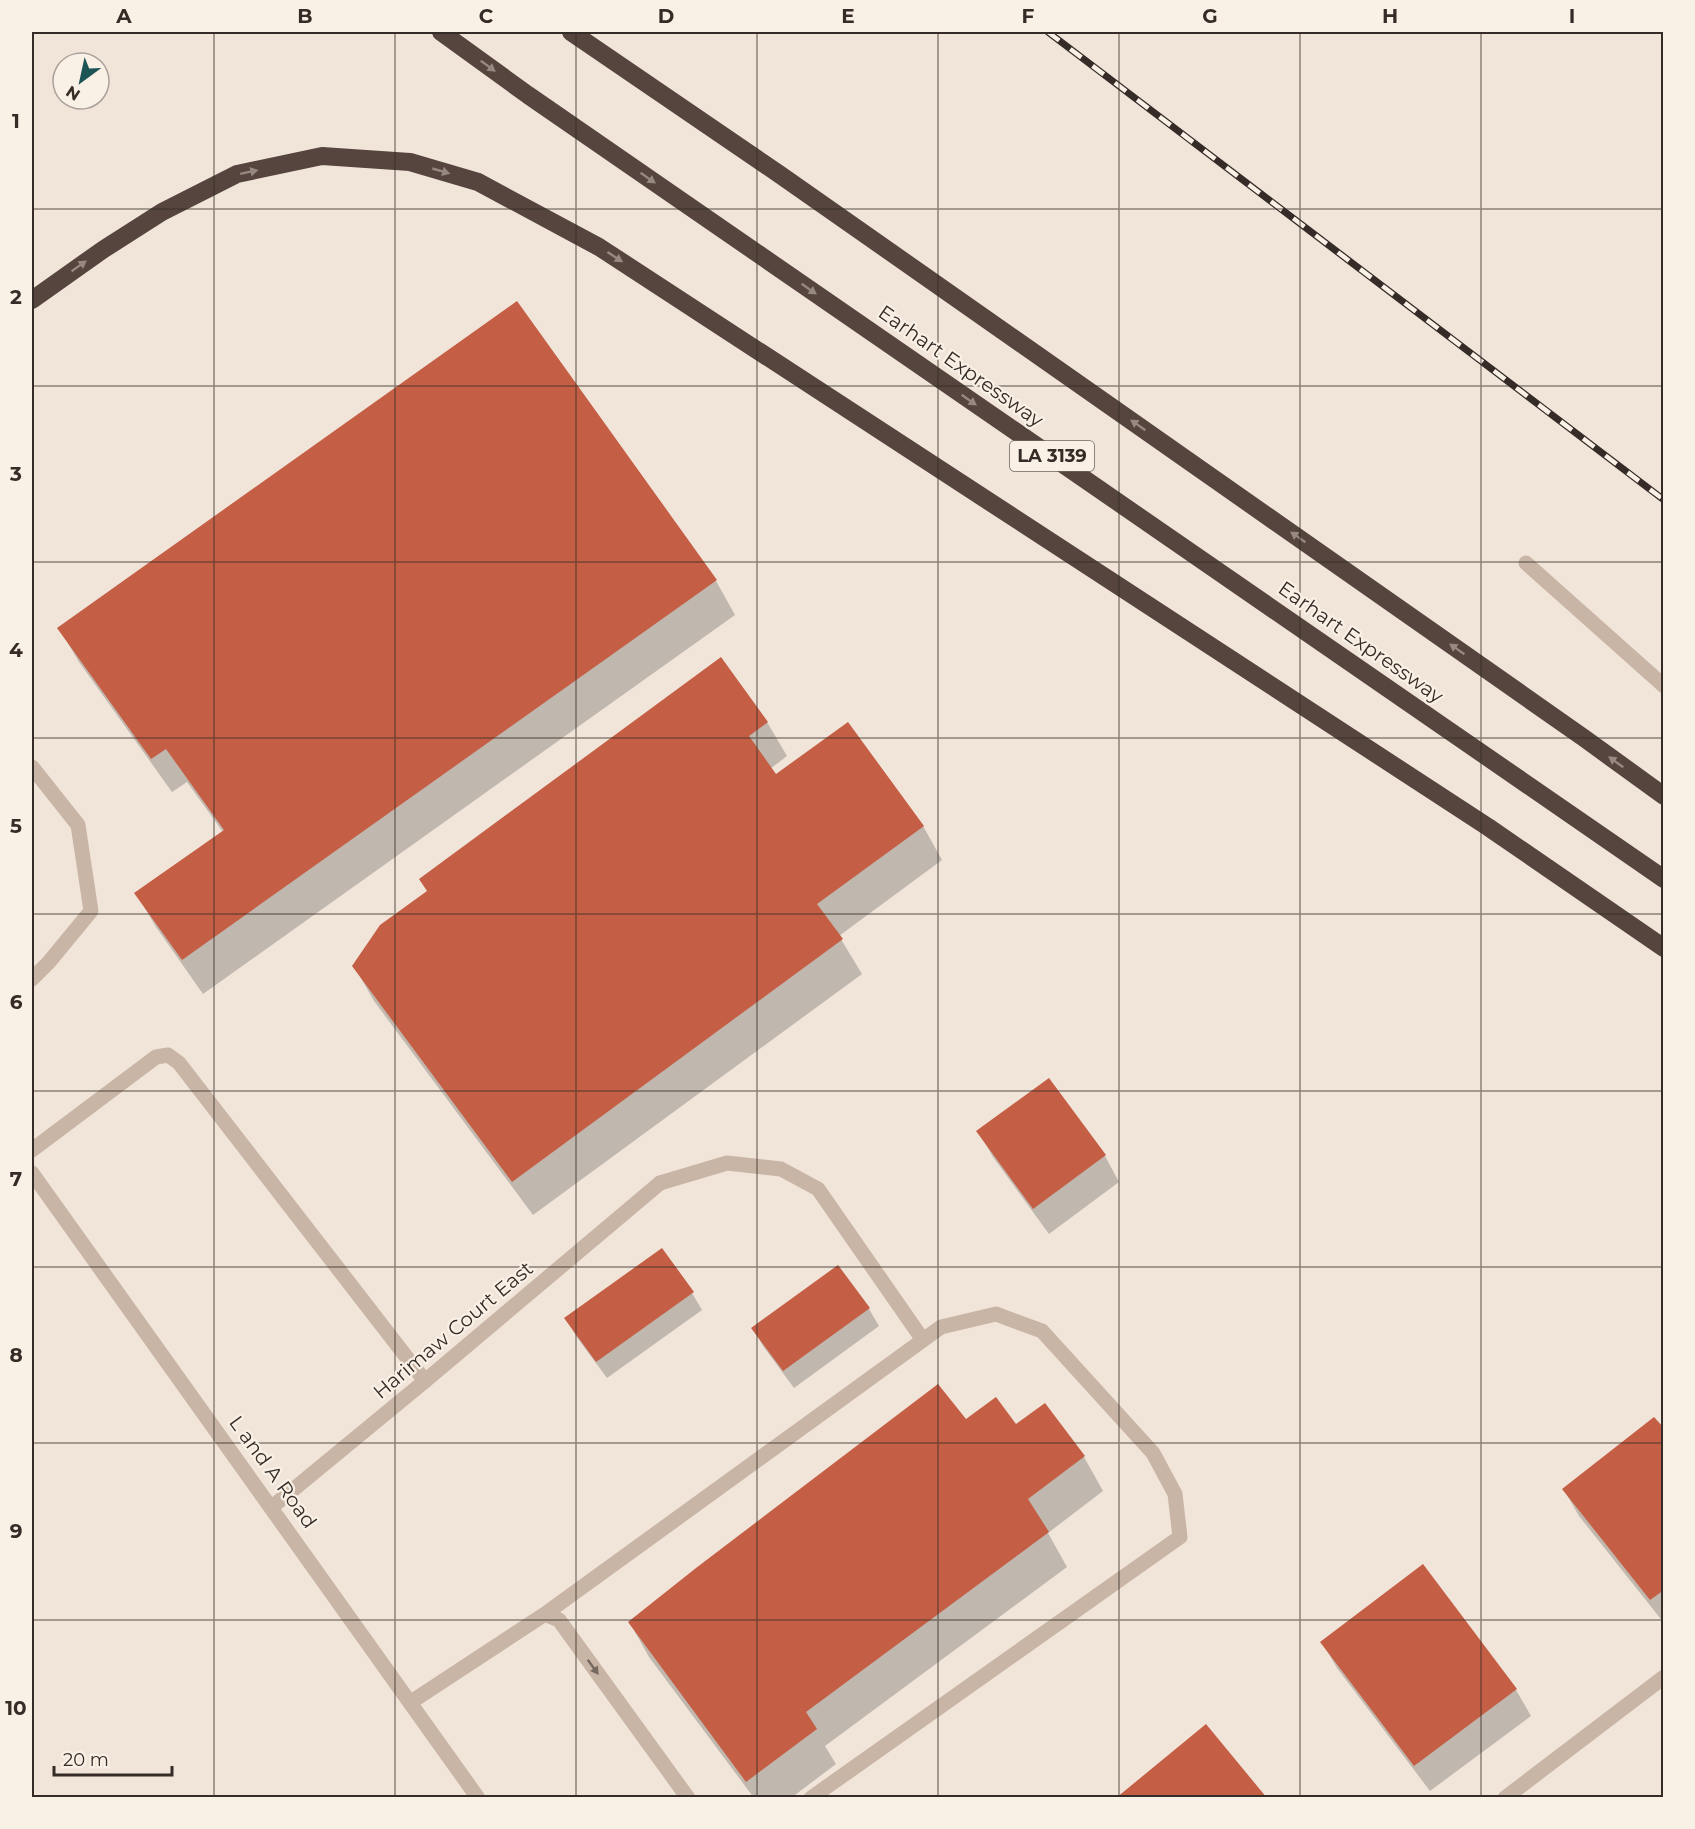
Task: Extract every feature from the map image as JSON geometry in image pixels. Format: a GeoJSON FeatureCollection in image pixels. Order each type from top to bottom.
{"type":"FeatureCollection","features":[{"type":"Feature","properties":{"kind":"highway","name":"Earhart Expressway"},"geometry":{"type":"LineString","coordinates":[[441,32],[528,95],[1664,879]]}},
{"type":"Feature","properties":{"kind":"highway"},"geometry":{"type":"LineString","coordinates":[[571,32],[829,208],[1575,731],[1664,796]]}},
{"type":"Feature","properties":{"kind":"highway"},"geometry":{"type":"LineString","coordinates":[[32,300],[104,249],[162,212],[237,174],[322,156],[410,162],[478,182],[599,247],[1488,827],[1664,948]]}},
{"type":"Feature","properties":{"kind":"street"},"geometry":{"type":"LineString","coordinates":[[1526,563],[1664,686]]}},
{"type":"Feature","properties":{"kind":"street"},"geometry":{"type":"LineString","coordinates":[[32,767],[78,825],[91,911],[32,979]]}},
{"type":"Feature","properties":{"kind":"street"},"geometry":{"type":"LineString","coordinates":[[32,1150],[156,1057],[168,1055],[179,1063],[425,1381]]}},
{"type":"Feature","properties":{"kind":"street","name":"Harimaw Court East"},"geometry":{"type":"LineString","coordinates":[[272,1507],[660,1183],[727,1163],[781,1169],[818,1189],[923,1340]]}},
{"type":"Feature","properties":{"kind":"street","name":"L and A Road"},"geometry":{"type":"LineString","coordinates":[[32,1173],[478,1797]]}},
{"type":"Feature","properties":{"kind":"street"},"geometry":{"type":"LineString","coordinates":[[411,1702],[552,1617],[941,1328],[996,1314],[1042,1331],[1153,1453],[1175,1494],[1180,1537],[811,1797]]}},
{"type":"Feature","properties":{"kind":"street"},"geometry":{"type":"LineString","coordinates":[[552,1617],[688,1797]]}},
{"type":"Feature","properties":{"kind":"street"},"geometry":{"type":"LineString","coordinates":[[1505,1797],[1664,1677]]}},
{"type":"Feature","properties":{"kind":"building"},"geometry":{"type":"Polygon","coordinates":[[[517,301],[717,580],[182,960],[134,893],[224,830],[166,749],[151,759],[57,628],[517,301]]]}},
{"type":"Feature","properties":{"kind":"building"},"geometry":{"type":"Polygon","coordinates":[[[721,657],[768,722],[749,736],[776,774],[848,722],[924,826],[817,904],[843,939],[512,1182],[352,966],[380,925],[427,891],[419,879],[721,657]]]}},
{"type":"Feature","properties":{"kind":"building"},"geometry":{"type":"Polygon","coordinates":[[[1049,1078],[1106,1155],[1033,1209],[976,1131],[1049,1078]]]}},
{"type":"Feature","properties":{"kind":"building"},"geometry":{"type":"Polygon","coordinates":[[[662,1248],[694,1292],[596,1362],[564,1318],[662,1248]]]}},
{"type":"Feature","properties":{"kind":"building"},"geometry":{"type":"Polygon","coordinates":[[[838,1265],[870,1308],[783,1371],[751,1328],[838,1265]]]}},
{"type":"Feature","properties":{"kind":"building"},"geometry":{"type":"Polygon","coordinates":[[[938,1384],[966,1419],[996,1397],[1016,1424],[1045,1403],[1085,1456],[1028,1499],[1049,1532],[806,1712],[817,1729],[746,1782],[628,1622],[938,1384]]]}},
{"type":"Feature","properties":{"kind":"building"},"geometry":{"type":"Polygon","coordinates":[[[1654,1417],[1664,1428],[1664,1590],[1650,1600],[1562,1489],[1654,1417]]]}},
{"type":"Feature","properties":{"kind":"building"},"geometry":{"type":"Polygon","coordinates":[[[1423,1564],[1517,1689],[1414,1766],[1320,1642],[1423,1564]]]}},
{"type":"Feature","properties":{"kind":"building"},"geometry":{"type":"Polygon","coordinates":[[[1206,1724],[1267,1798],[1116,1798],[1206,1724]]]}},
{"type":"Feature","properties":{"kind":"railway"},"geometry":{"type":"LineString","coordinates":[[1048,32],[1664,500]]}}]}
